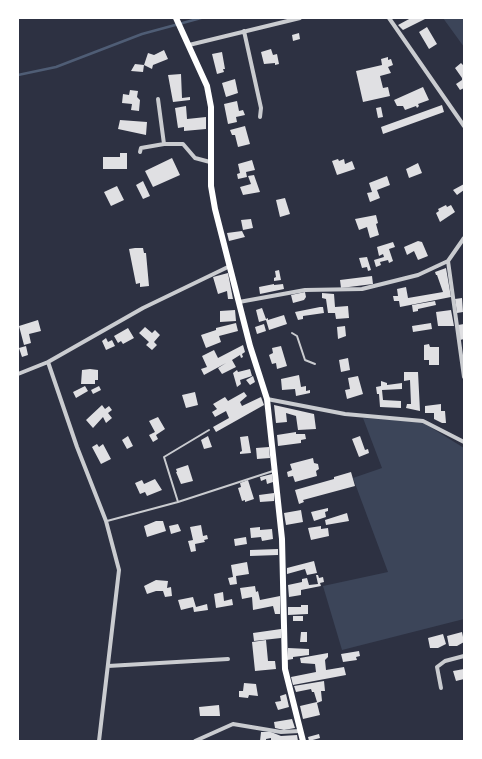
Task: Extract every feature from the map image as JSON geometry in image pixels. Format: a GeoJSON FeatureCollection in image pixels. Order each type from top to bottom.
{"type":"FeatureCollection","features":[{"type":"Feature","properties":{"kind":"main road"},"geometry":{"type":"LineString","coordinates":[[176,18],[207,86],[211,107],[210,162],[211,186],[215,209],[250,346],[267,399],[276,471],[282,539],[285,669],[303,741]]}},
{"type":"Feature","properties":{"kind":"street"},"geometry":{"type":"LineString","coordinates":[[189,45],[300,18]]}},
{"type":"Feature","properties":{"kind":"street"},"geometry":{"type":"LineString","coordinates":[[389,18],[464,126]]}},
{"type":"Feature","properties":{"kind":"street"},"geometry":{"type":"LineString","coordinates":[[244,31],[261,108],[260,117]]}},
{"type":"Feature","properties":{"kind":"street"},"geometry":{"type":"LineString","coordinates":[[158,99],[164,144]]}},
{"type":"Feature","properties":{"kind":"street"},"geometry":{"type":"LineString","coordinates":[[140,152],[141,148],[164,144],[183,144],[195,158],[210,162]]}},
{"type":"Feature","properties":{"kind":"street"},"geometry":{"type":"LineString","coordinates":[[239,302],[305,290],[362,290],[418,276],[448,261],[464,238]]}},
{"type":"Feature","properties":{"kind":"street"},"geometry":{"type":"LineString","coordinates":[[448,261],[464,377]]}},
{"type":"Feature","properties":{"kind":"street"},"geometry":{"type":"LineString","coordinates":[[18,374],[48,362],[143,308],[230,266]]}},
{"type":"Feature","properties":{"kind":"street"},"geometry":{"type":"LineString","coordinates":[[48,362],[77,447],[106,521],[119,570],[99,741]]}},
{"type":"Feature","properties":{"kind":"street"},"geometry":{"type":"LineString","coordinates":[[267,399],[345,414],[423,421],[464,442]]}},
{"type":"Feature","properties":{"kind":"street"},"geometry":{"type":"LineString","coordinates":[[441,688],[436,667],[445,661],[464,656]]}},
{"type":"Feature","properties":{"kind":"street"},"geometry":{"type":"LineString","coordinates":[[108,666],[228,659]]}},
{"type":"Feature","properties":{"kind":"street"},"geometry":{"type":"LineString","coordinates":[[196,741],[233,724],[281,732],[300,731]]}},
{"type":"Feature","properties":{"kind":"lane"},"geometry":{"type":"LineString","coordinates":[[292,333],[297,336],[305,360],[315,364]]}},
{"type":"Feature","properties":{"kind":"lane"},"geometry":{"type":"LineString","coordinates":[[178,502],[164,457],[209,430]]}},
{"type":"Feature","properties":{"kind":"lane"},"geometry":{"type":"LineString","coordinates":[[106,521],[178,502],[276,471]]}},
{"type":"Feature","properties":{"kind":"shaded area"},"geometry":{"type":"Polygon","coordinates":[[[443,18],[464,18],[464,47],[443,18]]]}},
{"type":"Feature","properties":{"kind":"shaded area"},"geometry":{"type":"Polygon","coordinates":[[[363,418],[422,422],[464,448],[464,619],[342,650],[323,586],[388,572],[353,478],[382,468],[363,418]]]}},
{"type":"Feature","properties":{"kind":"building"},"geometry":{"type":"Polygon","coordinates":[[[411,18],[427,18],[403,30],[398,25],[411,18]]]}},
{"type":"Feature","properties":{"kind":"building"},"geometry":{"type":"Polygon","coordinates":[[[427,27],[437,44],[429,49],[419,32],[427,27]]]}},
{"type":"Feature","properties":{"kind":"building"},"geometry":{"type":"Polygon","coordinates":[[[299,33],[300,39],[293,41],[292,35],[299,33]]]}},
{"type":"Feature","properties":{"kind":"building"},"geometry":{"type":"Polygon","coordinates":[[[271,49],[273,55],[277,54],[279,64],[264,64],[261,52],[271,49]]]}},
{"type":"Feature","properties":{"kind":"building"},"geometry":{"type":"Polygon","coordinates":[[[164,50],[168,59],[153,65],[152,69],[144,65],[148,53],[154,55],[164,50]]]}},
{"type":"Feature","properties":{"kind":"building"},"geometry":{"type":"Polygon","coordinates":[[[222,52],[225,69],[223,69],[224,72],[217,74],[212,54],[222,52]]]}},
{"type":"Feature","properties":{"kind":"building"},"geometry":{"type":"Polygon","coordinates":[[[388,57],[388,60],[391,59],[393,65],[388,67],[391,73],[380,76],[383,88],[388,87],[390,96],[363,102],[356,71],[382,65],[381,59],[388,57]]]}},
{"type":"Feature","properties":{"kind":"building"},"geometry":{"type":"Polygon","coordinates":[[[461,63],[464,66],[464,88],[460,90],[456,84],[462,80],[462,78],[455,68],[461,63]]]}},
{"type":"Feature","properties":{"kind":"building"},"geometry":{"type":"Polygon","coordinates":[[[135,64],[144,65],[143,72],[131,71],[135,64]]]}},
{"type":"Feature","properties":{"kind":"building"},"geometry":{"type":"Polygon","coordinates":[[[181,74],[182,98],[190,97],[190,100],[173,102],[168,75],[181,74]]]}},
{"type":"Feature","properties":{"kind":"building"},"geometry":{"type":"Polygon","coordinates":[[[235,79],[238,93],[226,97],[222,83],[235,79]]]}},
{"type":"Feature","properties":{"kind":"building"},"geometry":{"type":"Polygon","coordinates":[[[423,87],[429,100],[418,104],[419,106],[417,108],[416,106],[405,110],[403,106],[397,106],[394,100],[423,87]]]}},
{"type":"Feature","properties":{"kind":"building"},"geometry":{"type":"Polygon","coordinates":[[[130,90],[138,91],[137,97],[140,100],[139,111],[131,110],[132,104],[122,103],[123,94],[129,95],[130,90]]]}},
{"type":"Feature","properties":{"kind":"building"},"geometry":{"type":"Polygon","coordinates":[[[237,101],[239,111],[243,110],[245,115],[236,117],[237,122],[228,124],[224,104],[237,101]]]}},
{"type":"Feature","properties":{"kind":"building"},"geometry":{"type":"Polygon","coordinates":[[[442,105],[444,112],[383,134],[381,127],[442,105]]]}},
{"type":"Feature","properties":{"kind":"building"},"geometry":{"type":"Polygon","coordinates":[[[186,106],[187,119],[206,117],[206,129],[184,131],[184,127],[178,128],[175,108],[186,106]]]}},
{"type":"Feature","properties":{"kind":"building"},"geometry":{"type":"Polygon","coordinates":[[[381,107],[383,117],[378,118],[376,108],[381,107]]]}},
{"type":"Feature","properties":{"kind":"building"},"geometry":{"type":"Polygon","coordinates":[[[120,120],[147,122],[146,135],[118,129],[120,120]]]}},
{"type":"Feature","properties":{"kind":"building"},"geometry":{"type":"Polygon","coordinates":[[[245,126],[250,144],[238,147],[235,135],[232,135],[230,130],[245,126]]]}},
{"type":"Feature","properties":{"kind":"building"},"geometry":{"type":"Polygon","coordinates":[[[120,153],[127,153],[127,169],[103,169],[103,157],[120,157],[120,153]]]}},
{"type":"Feature","properties":{"kind":"building"},"geometry":{"type":"Polygon","coordinates":[[[172,158],[180,175],[153,187],[145,171],[172,158]]]}},
{"type":"Feature","properties":{"kind":"building"},"geometry":{"type":"Polygon","coordinates":[[[338,159],[339,161],[344,159],[345,164],[352,161],[355,169],[337,175],[332,161],[338,159]]]}},
{"type":"Feature","properties":{"kind":"building"},"geometry":{"type":"Polygon","coordinates":[[[252,160],[255,170],[246,172],[247,177],[238,179],[237,174],[240,173],[238,164],[252,160]]]}},
{"type":"Feature","properties":{"kind":"building"},"geometry":{"type":"Polygon","coordinates":[[[418,163],[422,173],[409,178],[406,169],[418,163]]]}},
{"type":"Feature","properties":{"kind":"building"},"geometry":{"type":"Polygon","coordinates":[[[254,175],[260,192],[243,195],[240,187],[251,184],[248,176],[254,175]]]}},
{"type":"Feature","properties":{"kind":"building"},"geometry":{"type":"Polygon","coordinates":[[[387,176],[390,185],[377,190],[380,198],[370,202],[367,193],[372,192],[369,183],[387,176]]]}},
{"type":"Feature","properties":{"kind":"building"},"geometry":{"type":"Polygon","coordinates":[[[143,181],[150,196],[143,199],[136,185],[143,181]]]}},
{"type":"Feature","properties":{"kind":"building"},"geometry":{"type":"Polygon","coordinates":[[[464,184],[464,190],[457,195],[453,190],[464,184]]]}},
{"type":"Feature","properties":{"kind":"building"},"geometry":{"type":"Polygon","coordinates":[[[117,186],[124,200],[111,206],[104,192],[117,186]]]}},
{"type":"Feature","properties":{"kind":"building"},"geometry":{"type":"Polygon","coordinates":[[[285,198],[290,214],[280,217],[276,200],[285,198]]]}},
{"type":"Feature","properties":{"kind":"building"},"geometry":{"type":"Polygon","coordinates":[[[446,205],[447,207],[451,205],[455,212],[440,222],[436,213],[439,211],[438,209],[446,205]]]}},
{"type":"Feature","properties":{"kind":"building"},"geometry":{"type":"Polygon","coordinates":[[[376,215],[378,223],[376,224],[379,235],[370,238],[367,227],[359,230],[355,219],[376,215]]]}},
{"type":"Feature","properties":{"kind":"building"},"geometry":{"type":"Polygon","coordinates":[[[251,219],[253,228],[243,230],[241,220],[251,219]]]}},
{"type":"Feature","properties":{"kind":"building"},"geometry":{"type":"Polygon","coordinates":[[[242,231],[245,237],[229,241],[227,233],[242,231]]]}},
{"type":"Feature","properties":{"kind":"building"},"geometry":{"type":"Polygon","coordinates":[[[418,241],[422,242],[428,256],[418,260],[414,251],[407,255],[404,247],[418,241]]]}},
{"type":"Feature","properties":{"kind":"building"},"geometry":{"type":"Polygon","coordinates":[[[393,242],[395,247],[389,249],[393,261],[389,263],[388,260],[380,262],[381,265],[376,267],[374,260],[384,257],[383,254],[379,256],[377,247],[393,242]]]}},
{"type":"Feature","properties":{"kind":"building"},"geometry":{"type":"Polygon","coordinates":[[[143,248],[144,253],[146,253],[149,286],[140,287],[140,283],[136,284],[129,249],[143,248]]]}},
{"type":"Feature","properties":{"kind":"building"},"geometry":{"type":"Polygon","coordinates":[[[367,257],[371,270],[368,271],[367,267],[362,268],[359,258],[367,257]]]}},
{"type":"Feature","properties":{"kind":"building"},"geometry":{"type":"Polygon","coordinates":[[[446,268],[451,297],[400,307],[399,301],[394,301],[393,296],[398,296],[397,289],[406,287],[408,298],[443,292],[435,272],[446,268]]]}},
{"type":"Feature","properties":{"kind":"building"},"geometry":{"type":"Polygon","coordinates":[[[279,270],[281,280],[274,281],[274,278],[276,277],[275,271],[279,270]]]}},
{"type":"Feature","properties":{"kind":"building"},"geometry":{"type":"Polygon","coordinates":[[[228,273],[233,299],[228,299],[227,291],[218,294],[213,277],[228,273]]]}},
{"type":"Feature","properties":{"kind":"building"},"geometry":{"type":"Polygon","coordinates":[[[372,276],[373,284],[341,288],[340,280],[372,276]]]}},
{"type":"Feature","properties":{"kind":"building"},"geometry":{"type":"Polygon","coordinates":[[[283,284],[284,289],[260,294],[259,287],[283,284]]]}},
{"type":"Feature","properties":{"kind":"building"},"geometry":{"type":"Polygon","coordinates":[[[305,292],[306,297],[304,300],[293,303],[291,295],[305,292]]]}},
{"type":"Feature","properties":{"kind":"building"},"geometry":{"type":"Polygon","coordinates":[[[322,293],[334,294],[335,307],[348,306],[349,318],[336,319],[335,313],[328,313],[326,299],[322,298],[322,293]]]}},
{"type":"Feature","properties":{"kind":"building"},"geometry":{"type":"Polygon","coordinates":[[[462,298],[463,312],[457,313],[455,299],[462,298]]]}},
{"type":"Feature","properties":{"kind":"building"},"geometry":{"type":"Polygon","coordinates":[[[435,301],[436,305],[418,309],[418,311],[413,312],[412,305],[435,301]]]}},
{"type":"Feature","properties":{"kind":"building"},"geometry":{"type":"Polygon","coordinates":[[[323,307],[324,313],[303,316],[303,319],[298,320],[295,312],[323,307]]]}},
{"type":"Feature","properties":{"kind":"building"},"geometry":{"type":"Polygon","coordinates":[[[262,308],[266,319],[268,318],[268,320],[284,315],[287,324],[269,330],[266,320],[259,322],[256,310],[262,308]]]}},
{"type":"Feature","properties":{"kind":"building"},"geometry":{"type":"Polygon","coordinates":[[[235,310],[236,321],[220,322],[220,311],[235,310]]]}},
{"type":"Feature","properties":{"kind":"building"},"geometry":{"type":"Polygon","coordinates":[[[451,310],[454,326],[438,326],[436,312],[451,310]]]}},
{"type":"Feature","properties":{"kind":"building"},"geometry":{"type":"Polygon","coordinates":[[[38,320],[41,331],[29,334],[31,343],[24,345],[19,326],[38,320]]]}},
{"type":"Feature","properties":{"kind":"building"},"geometry":{"type":"Polygon","coordinates":[[[236,323],[238,331],[219,336],[221,342],[206,348],[201,335],[216,330],[216,328],[236,323]]]}},
{"type":"Feature","properties":{"kind":"building"},"geometry":{"type":"Polygon","coordinates":[[[431,323],[432,329],[413,332],[412,326],[431,323]]]}},
{"type":"Feature","properties":{"kind":"building"},"geometry":{"type":"Polygon","coordinates":[[[264,324],[266,331],[257,334],[255,327],[264,324]]]}},
{"type":"Feature","properties":{"kind":"building"},"geometry":{"type":"Polygon","coordinates":[[[464,324],[464,339],[460,340],[458,325],[464,324]]]}},
{"type":"Feature","properties":{"kind":"building"},"geometry":{"type":"Polygon","coordinates":[[[345,326],[346,336],[338,339],[337,327],[345,326]]]}},
{"type":"Feature","properties":{"kind":"building"},"geometry":{"type":"Polygon","coordinates":[[[145,327],[152,333],[155,330],[160,335],[154,342],[157,345],[152,350],[146,345],[149,342],[139,333],[145,327]]]}},
{"type":"Feature","properties":{"kind":"building"},"geometry":{"type":"Polygon","coordinates":[[[128,328],[134,338],[123,344],[121,341],[118,343],[114,336],[128,328]]]}},
{"type":"Feature","properties":{"kind":"building"},"geometry":{"type":"Polygon","coordinates":[[[106,338],[108,342],[112,340],[115,346],[106,350],[102,341],[106,338]]]}},
{"type":"Feature","properties":{"kind":"building"},"geometry":{"type":"Polygon","coordinates":[[[429,344],[430,347],[439,347],[439,365],[429,365],[429,360],[424,360],[424,345],[429,344]]]}},
{"type":"Feature","properties":{"kind":"building"},"geometry":{"type":"Polygon","coordinates":[[[243,345],[245,352],[242,354],[243,357],[241,358],[240,355],[232,360],[236,367],[222,374],[218,368],[226,363],[204,375],[201,369],[207,367],[202,356],[214,350],[218,358],[243,345]]]}},
{"type":"Feature","properties":{"kind":"building"},"geometry":{"type":"Polygon","coordinates":[[[26,346],[28,355],[22,357],[19,348],[26,346]]]}},
{"type":"Feature","properties":{"kind":"building"},"geometry":{"type":"Polygon","coordinates":[[[281,346],[287,366],[277,369],[276,363],[272,364],[269,355],[273,353],[272,348],[281,346]]]}},
{"type":"Feature","properties":{"kind":"building"},"geometry":{"type":"Polygon","coordinates":[[[348,358],[350,370],[341,372],[339,360],[348,358]]]}},
{"type":"Feature","properties":{"kind":"building"},"geometry":{"type":"Polygon","coordinates":[[[250,369],[252,376],[240,380],[241,384],[237,387],[233,373],[237,370],[238,372],[250,369]]]}},
{"type":"Feature","properties":{"kind":"building"},"geometry":{"type":"Polygon","coordinates":[[[82,370],[98,370],[98,380],[95,380],[95,384],[81,384],[82,370]]]}},
{"type":"Feature","properties":{"kind":"building"},"geometry":{"type":"Polygon","coordinates":[[[404,372],[418,372],[420,411],[406,408],[407,404],[411,404],[410,380],[404,381],[404,372]]]}},
{"type":"Feature","properties":{"kind":"building"},"geometry":{"type":"Polygon","coordinates":[[[299,375],[301,387],[306,386],[306,391],[310,390],[310,393],[296,396],[295,389],[282,390],[281,379],[299,375]]]}},
{"type":"Feature","properties":{"kind":"building"},"geometry":{"type":"Polygon","coordinates":[[[253,376],[255,382],[250,385],[246,380],[253,376]]]}},
{"type":"Feature","properties":{"kind":"building"},"geometry":{"type":"Polygon","coordinates":[[[358,376],[363,394],[347,399],[345,390],[350,389],[348,378],[358,376]]]}},
{"type":"Feature","properties":{"kind":"building"},"geometry":{"type":"Polygon","coordinates":[[[381,381],[387,383],[387,385],[402,383],[402,389],[382,390],[383,400],[401,401],[401,408],[380,407],[379,394],[377,394],[376,387],[381,386],[381,381]]]}},
{"type":"Feature","properties":{"kind":"building"},"geometry":{"type":"Polygon","coordinates":[[[85,386],[88,391],[76,398],[73,392],[85,386]]]}},
{"type":"Feature","properties":{"kind":"building"},"geometry":{"type":"Polygon","coordinates":[[[99,386],[101,390],[93,394],[91,390],[99,386]]]}},
{"type":"Feature","properties":{"kind":"building"},"geometry":{"type":"Polygon","coordinates":[[[195,392],[198,405],[186,408],[182,395],[195,392]]]}},
{"type":"Feature","properties":{"kind":"building"},"geometry":{"type":"Polygon","coordinates":[[[244,392],[247,396],[240,402],[242,406],[261,397],[264,405],[216,432],[213,427],[229,418],[226,411],[215,417],[212,412],[217,409],[213,404],[225,397],[228,401],[244,392]]]}},
{"type":"Feature","properties":{"kind":"building"},"geometry":{"type":"Polygon","coordinates":[[[441,404],[441,411],[445,411],[446,423],[442,423],[434,419],[434,413],[425,413],[425,406],[441,404]]]}},
{"type":"Feature","properties":{"kind":"building"},"geometry":{"type":"Polygon","coordinates":[[[102,405],[105,409],[109,406],[112,410],[108,413],[112,418],[106,423],[103,417],[93,428],[86,420],[102,405]]]}},
{"type":"Feature","properties":{"kind":"building"},"geometry":{"type":"Polygon","coordinates":[[[274,405],[314,414],[316,429],[298,430],[296,416],[286,413],[287,422],[276,423],[274,405]]]}},
{"type":"Feature","properties":{"kind":"building"},"geometry":{"type":"Polygon","coordinates":[[[158,417],[165,429],[156,435],[158,439],[153,442],[149,435],[155,432],[149,421],[158,417]]]}},
{"type":"Feature","properties":{"kind":"building"},"geometry":{"type":"Polygon","coordinates":[[[296,432],[296,434],[305,434],[306,439],[301,440],[301,443],[278,446],[277,435],[296,432]]]}},
{"type":"Feature","properties":{"kind":"building"},"geometry":{"type":"Polygon","coordinates":[[[128,436],[133,446],[127,449],[122,440],[128,436]]]}},
{"type":"Feature","properties":{"kind":"building"},"geometry":{"type":"Polygon","coordinates":[[[208,436],[212,447],[204,449],[201,440],[208,436]]]}},
{"type":"Feature","properties":{"kind":"building"},"geometry":{"type":"Polygon","coordinates":[[[248,436],[251,453],[240,454],[242,451],[240,437],[248,436]]]}},
{"type":"Feature","properties":{"kind":"building"},"geometry":{"type":"Polygon","coordinates":[[[360,436],[365,450],[368,449],[369,453],[359,457],[352,439],[360,436]]]}},
{"type":"Feature","properties":{"kind":"building"},"geometry":{"type":"Polygon","coordinates":[[[97,444],[99,447],[103,444],[111,459],[101,464],[92,447],[97,444]]]}},
{"type":"Feature","properties":{"kind":"building"},"geometry":{"type":"Polygon","coordinates":[[[269,447],[270,458],[257,459],[256,448],[269,447]]]}},
{"type":"Feature","properties":{"kind":"building"},"geometry":{"type":"Polygon","coordinates":[[[313,458],[314,463],[318,464],[319,469],[316,471],[317,476],[295,482],[293,476],[288,477],[287,472],[292,470],[290,464],[313,458]]]}},
{"type":"Feature","properties":{"kind":"building"},"geometry":{"type":"Polygon","coordinates":[[[188,465],[193,481],[181,484],[176,469],[188,465]]]}},
{"type":"Feature","properties":{"kind":"building"},"geometry":{"type":"Polygon","coordinates":[[[351,472],[355,486],[303,500],[304,502],[299,504],[295,490],[334,479],[334,477],[351,472]]]}},
{"type":"Feature","properties":{"kind":"building"},"geometry":{"type":"Polygon","coordinates":[[[272,474],[273,482],[267,484],[266,479],[261,481],[260,477],[272,474]]]}},
{"type":"Feature","properties":{"kind":"building"},"geometry":{"type":"Polygon","coordinates":[[[155,479],[162,490],[147,496],[145,492],[140,494],[135,483],[142,480],[144,484],[155,479]]]}},
{"type":"Feature","properties":{"kind":"building"},"geometry":{"type":"Polygon","coordinates":[[[248,480],[254,499],[245,502],[245,500],[242,501],[238,488],[241,487],[240,483],[248,480]]]}},
{"type":"Feature","properties":{"kind":"building"},"geometry":{"type":"Polygon","coordinates":[[[274,493],[274,501],[260,502],[259,495],[274,493]]]}},
{"type":"Feature","properties":{"kind":"building"},"geometry":{"type":"Polygon","coordinates":[[[328,508],[328,511],[325,512],[326,517],[314,521],[311,512],[328,508]]]}},
{"type":"Feature","properties":{"kind":"building"},"geometry":{"type":"Polygon","coordinates":[[[301,510],[303,522],[286,525],[284,513],[301,510]]]}},
{"type":"Feature","properties":{"kind":"building"},"geometry":{"type":"Polygon","coordinates":[[[347,513],[349,521],[326,525],[325,520],[347,513]]]}},
{"type":"Feature","properties":{"kind":"building"},"geometry":{"type":"Polygon","coordinates":[[[156,521],[163,521],[166,531],[147,537],[144,526],[156,521]]]}},
{"type":"Feature","properties":{"kind":"building"},"geometry":{"type":"Polygon","coordinates":[[[178,524],[181,531],[171,534],[169,526],[178,524]]]}},
{"type":"Feature","properties":{"kind":"building"},"geometry":{"type":"Polygon","coordinates":[[[201,525],[203,536],[207,535],[208,539],[204,540],[205,542],[195,544],[196,551],[191,552],[188,541],[193,540],[190,527],[201,525]]]}},
{"type":"Feature","properties":{"kind":"building"},"geometry":{"type":"Polygon","coordinates":[[[321,526],[321,529],[328,528],[329,536],[311,540],[308,528],[321,526]]]}},
{"type":"Feature","properties":{"kind":"building"},"geometry":{"type":"Polygon","coordinates":[[[260,527],[260,530],[272,529],[273,539],[262,541],[261,537],[251,538],[250,528],[260,527]]]}},
{"type":"Feature","properties":{"kind":"building"},"geometry":{"type":"Polygon","coordinates":[[[246,537],[247,544],[235,546],[234,539],[246,537]]]}},
{"type":"Feature","properties":{"kind":"building"},"geometry":{"type":"Polygon","coordinates":[[[278,549],[278,555],[250,556],[250,550],[278,549]]]}},
{"type":"Feature","properties":{"kind":"building"},"geometry":{"type":"Polygon","coordinates":[[[314,561],[317,573],[307,575],[305,569],[287,574],[287,568],[314,561]]]}},
{"type":"Feature","properties":{"kind":"building"},"geometry":{"type":"Polygon","coordinates":[[[247,562],[249,574],[236,576],[237,584],[230,585],[228,578],[233,577],[231,565],[247,562]]]}},
{"type":"Feature","properties":{"kind":"building"},"geometry":{"type":"Polygon","coordinates":[[[316,575],[318,575],[319,578],[323,577],[324,582],[320,583],[321,586],[301,590],[301,595],[289,597],[288,585],[302,582],[302,579],[307,578],[309,585],[318,584],[316,575]]]}},
{"type":"Feature","properties":{"kind":"building"},"geometry":{"type":"Polygon","coordinates":[[[156,580],[168,581],[167,588],[171,587],[172,596],[165,597],[163,591],[156,591],[147,594],[144,586],[156,580]]]}},
{"type":"Feature","properties":{"kind":"building"},"geometry":{"type":"Polygon","coordinates":[[[255,586],[260,600],[280,596],[280,614],[275,614],[273,606],[253,610],[252,597],[242,599],[240,588],[255,586]]]}},
{"type":"Feature","properties":{"kind":"building"},"geometry":{"type":"Polygon","coordinates":[[[223,592],[224,601],[232,599],[233,605],[216,608],[214,594],[223,592]]]}},
{"type":"Feature","properties":{"kind":"building"},"geometry":{"type":"Polygon","coordinates":[[[193,597],[196,607],[207,604],[208,610],[194,612],[193,607],[181,610],[178,600],[193,597]]]}},
{"type":"Feature","properties":{"kind":"building"},"geometry":{"type":"Polygon","coordinates":[[[301,605],[308,605],[308,614],[288,615],[288,607],[301,607],[301,605]]]}},
{"type":"Feature","properties":{"kind":"building"},"geometry":{"type":"Polygon","coordinates":[[[293,616],[303,616],[303,621],[293,621],[293,616]]]}},
{"type":"Feature","properties":{"kind":"building"},"geometry":{"type":"Polygon","coordinates":[[[281,629],[281,638],[254,641],[253,633],[281,629]]]}},
{"type":"Feature","properties":{"kind":"building"},"geometry":{"type":"Polygon","coordinates":[[[301,632],[307,632],[307,642],[300,642],[301,632]]]}},
{"type":"Feature","properties":{"kind":"building"},"geometry":{"type":"Polygon","coordinates":[[[462,632],[464,642],[457,646],[449,646],[447,636],[462,632]]]}},
{"type":"Feature","properties":{"kind":"building"},"geometry":{"type":"Polygon","coordinates":[[[443,634],[446,644],[438,648],[430,648],[428,638],[443,634]]]}},
{"type":"Feature","properties":{"kind":"building"},"geometry":{"type":"Polygon","coordinates":[[[266,640],[268,661],[275,661],[276,669],[255,671],[252,642],[266,640]]]}},
{"type":"Feature","properties":{"kind":"building"},"geometry":{"type":"Polygon","coordinates":[[[288,648],[309,649],[309,655],[293,657],[293,659],[287,660],[288,648]]]}},
{"type":"Feature","properties":{"kind":"building"},"geometry":{"type":"Polygon","coordinates":[[[359,651],[360,656],[356,657],[357,660],[343,662],[341,654],[359,651]]]}},
{"type":"Feature","properties":{"kind":"building"},"geometry":{"type":"Polygon","coordinates":[[[328,653],[328,657],[325,660],[326,670],[344,667],[346,675],[293,685],[291,677],[316,672],[315,664],[301,663],[300,658],[328,653]]]}},
{"type":"Feature","properties":{"kind":"building"},"geometry":{"type":"Polygon","coordinates":[[[464,669],[464,679],[456,681],[453,671],[464,669]]]}},
{"type":"Feature","properties":{"kind":"building"},"geometry":{"type":"Polygon","coordinates":[[[324,681],[325,691],[321,691],[322,701],[317,703],[320,715],[303,719],[300,706],[317,702],[314,692],[312,692],[311,689],[296,692],[294,686],[324,681]]]}},
{"type":"Feature","properties":{"kind":"building"},"geometry":{"type":"Polygon","coordinates":[[[244,683],[256,684],[258,696],[249,695],[248,698],[239,697],[239,691],[243,691],[244,683]]]}},
{"type":"Feature","properties":{"kind":"building"},"geometry":{"type":"Polygon","coordinates":[[[286,694],[289,707],[278,710],[275,702],[281,701],[280,696],[286,694]]]}},
{"type":"Feature","properties":{"kind":"building"},"geometry":{"type":"Polygon","coordinates":[[[219,705],[220,716],[200,716],[199,707],[219,705]]]}},
{"type":"Feature","properties":{"kind":"building"},"geometry":{"type":"Polygon","coordinates":[[[292,719],[295,728],[284,730],[275,728],[274,722],[292,719]]]}},
{"type":"Feature","properties":{"kind":"building"},"geometry":{"type":"Polygon","coordinates":[[[261,732],[271,732],[281,736],[297,735],[298,741],[271,741],[271,738],[266,739],[266,741],[260,741],[261,732]]]}},
{"type":"Feature","properties":{"kind":"building"},"geometry":{"type":"Polygon","coordinates":[[[319,734],[320,738],[309,741],[308,737],[319,734]]]}},
{"type":"Feature","properties":{"kind":"waterway"},"geometry":{"type":"LineString","coordinates":[[18,75],[56,67],[142,34],[201,18]]}}]}
